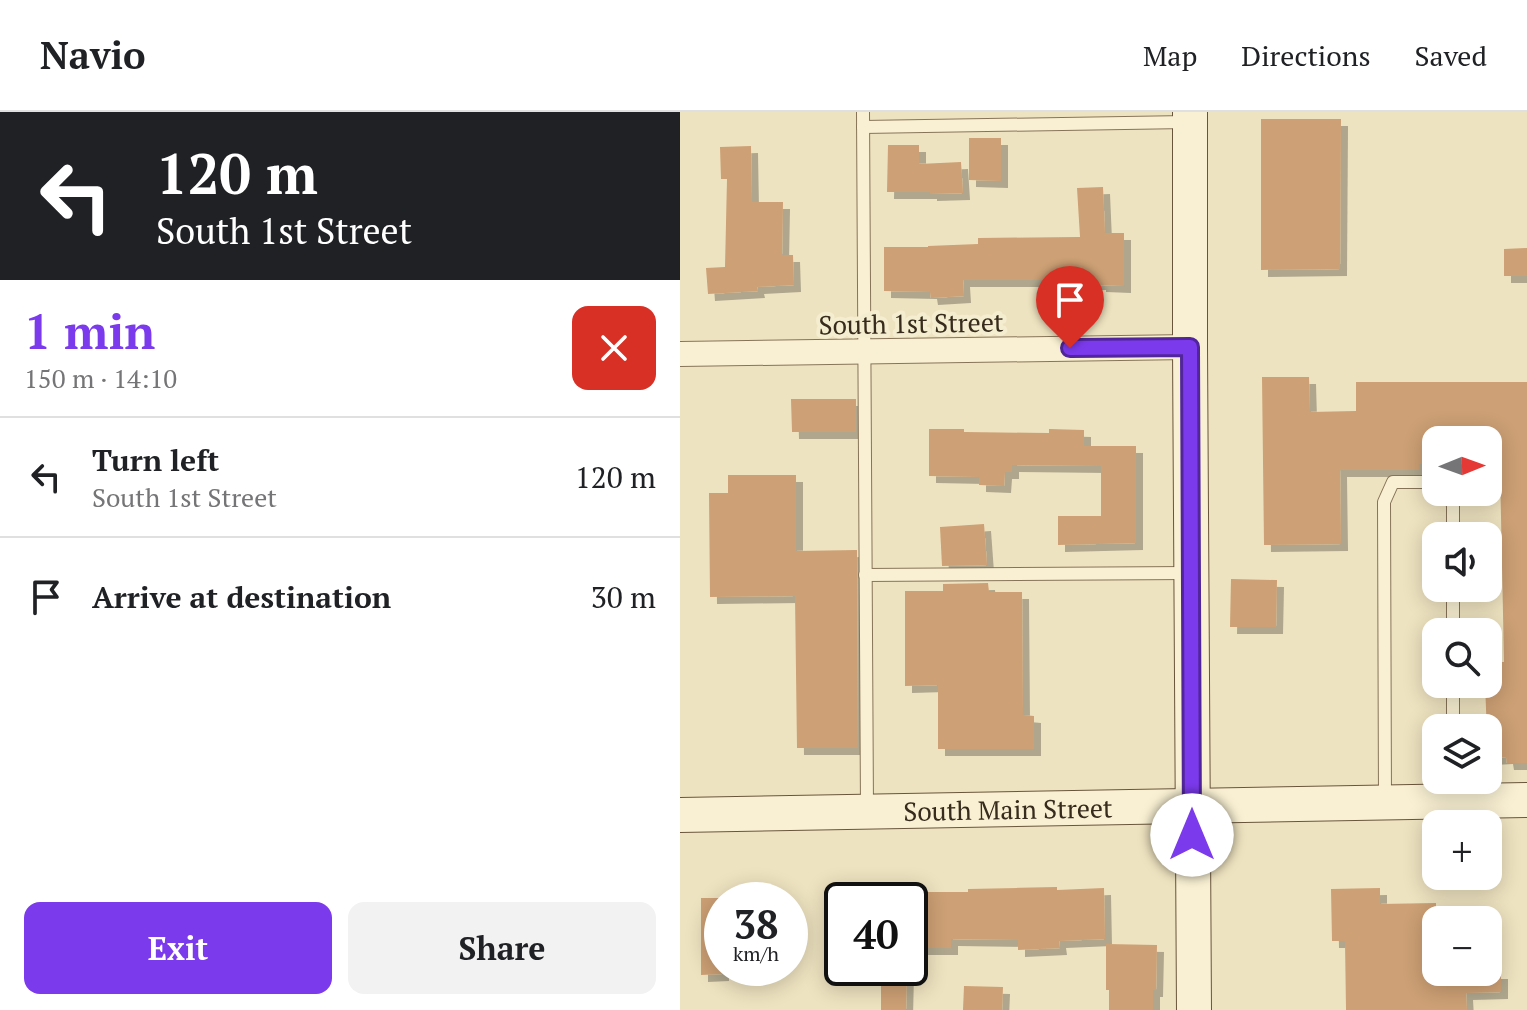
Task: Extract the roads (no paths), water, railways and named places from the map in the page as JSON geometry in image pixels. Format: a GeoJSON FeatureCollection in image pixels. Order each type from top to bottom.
{"type":"FeatureCollection","features":[{"type":"Feature","properties":{"kind":"street"},"geometry":{"type":"LineString","coordinates":[[1190,117],[1194,1010]]}},
{"type":"Feature","properties":{"kind":"street","name":"South 1st Street"},"geometry":{"type":"LineString","coordinates":[[680,354],[1190,347]]}},
{"type":"Feature","properties":{"kind":"street","name":"South Main Street"},"geometry":{"type":"LineString","coordinates":[[680,815],[1385,803],[1453,796],[1527,800]]}},
{"type":"Feature","properties":{"kind":"lane"},"geometry":{"type":"LineString","coordinates":[[863,112],[867,812]]}},
{"type":"Feature","properties":{"kind":"lane"},"geometry":{"type":"LineString","coordinates":[[863,127],[1190,117]]}},
{"type":"Feature","properties":{"kind":"lane"},"geometry":{"type":"LineString","coordinates":[[1385,803],[1384,502],[1393,482],[1422,482]]}},
{"type":"Feature","properties":{"kind":"lane"},"geometry":{"type":"LineString","coordinates":[[865,575],[1191,573]]}}]}
